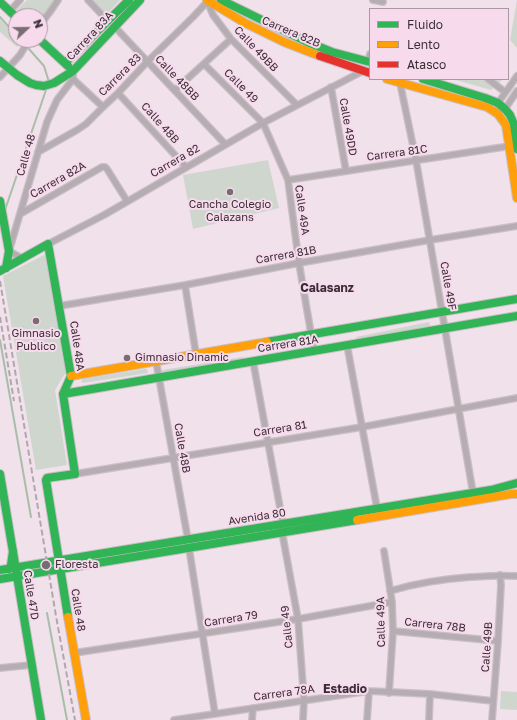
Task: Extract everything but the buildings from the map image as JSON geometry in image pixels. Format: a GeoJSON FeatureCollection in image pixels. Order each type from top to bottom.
{"type":"FeatureCollection","features":[{"type":"Feature","properties":{"kind":"street"},"geometry":{"type":"LineString","coordinates":[[48,15],[58,0]]}},
{"type":"Feature","properties":{"kind":"street","name":"Calle 48BB"},"geometry":{"type":"LineString","coordinates":[[88,0],[225,144]]}},
{"type":"Feature","properties":{"kind":"street","name":"Carrera 83A"},"geometry":{"type":"LineString","coordinates":[[8,68],[30,83],[40,85],[49,85],[64,77],[73,75],[129,0]]}},
{"type":"Feature","properties":{"kind":"street","name":"Carrera 83A"},"geometry":{"type":"LineString","coordinates":[[65,63],[140,0]]}},
{"type":"Feature","properties":{"kind":"street","name":"Carrera 82B"},"geometry":{"type":"LineString","coordinates":[[208,0],[245,23],[284,42],[367,72]]}},
{"type":"Feature","properties":{"kind":"street","name":"Calle 49BB"},"geometry":{"type":"LineString","coordinates":[[208,0],[213,15],[231,39],[297,105]]}},
{"type":"Feature","properties":{"kind":"street","name":"Carrera 83"},"geometry":{"type":"LineString","coordinates":[[38,152],[82,127],[118,93],[208,0]]}},
{"type":"Feature","properties":{"kind":"street","name":"Carrera 82B"},"geometry":{"type":"LineString","coordinates":[[221,0],[320,48],[341,55],[369,59]]}},
{"type":"Feature","properties":{"kind":"street"},"geometry":{"type":"LineString","coordinates":[[373,0],[383,1]]}},
{"type":"Feature","properties":{"kind":"street"},"geometry":{"type":"LineString","coordinates":[[0,2],[8,9]]}},
{"type":"Feature","properties":{"kind":"street"},"geometry":{"type":"LineString","coordinates":[[175,90],[231,39]]}},
{"type":"Feature","properties":{"kind":"street"},"geometry":{"type":"LineString","coordinates":[[48,47],[65,63],[73,75],[103,107]]}},
{"type":"Feature","properties":{"kind":"street"},"geometry":{"type":"LineString","coordinates":[[0,77],[24,48]]}},
{"type":"Feature","properties":{"kind":"street"},"geometry":{"type":"LineString","coordinates":[[0,61],[8,68]]}},
{"type":"Feature","properties":{"kind":"street","name":"Calle 49"},"geometry":{"type":"LineString","coordinates":[[204,64],[263,123]]}},
{"type":"Feature","properties":{"kind":"street","name":"Carrera 82"},"geometry":{"type":"LineString","coordinates":[[2,270],[104,215],[263,123],[331,87],[367,72]]}},
{"type":"Feature","properties":{"kind":"street","name":"Calle 48"},"geometry":{"type":"LineString","coordinates":[[9,251],[45,129],[57,100],[73,75]]}},
{"type":"Feature","properties":{"kind":"street"},"geometry":{"type":"LineString","coordinates":[[497,113],[498,103],[517,76]]}},
{"type":"Feature","properties":{"kind":"street"},"geometry":{"type":"LineString","coordinates":[[390,80],[487,108],[497,113],[506,115]]}},
{"type":"Feature","properties":{"kind":"street"},"geometry":{"type":"LineString","coordinates":[[426,80],[498,103],[506,115]]}},
{"type":"Feature","properties":{"kind":"street"},"geometry":{"type":"LineString","coordinates":[[489,80],[505,92]]}},
{"type":"Feature","properties":{"kind":"street","name":"Calle 49F"},"geometry":{"type":"LineString","coordinates":[[400,83],[416,160],[473,493]]}},
{"type":"Feature","properties":{"kind":"street","name":"Calle 49DD"},"geometry":{"type":"LineString","coordinates":[[331,87],[346,171]]}},
{"type":"Feature","properties":{"kind":"street"},"geometry":{"type":"LineString","coordinates":[[517,91],[511,100],[506,115],[506,125],[513,148],[517,198]]}},
{"type":"Feature","properties":{"kind":"street","name":"Calle 48B"},"geometry":{"type":"LineString","coordinates":[[118,93],[186,167]]}},
{"type":"Feature","properties":{"kind":"street","name":"Calle 49A"},"geometry":{"type":"LineString","coordinates":[[263,123],[288,180],[299,263],[314,351]]}},
{"type":"Feature","properties":{"kind":"street","name":"Carrera 81C"},"geometry":{"type":"LineString","coordinates":[[288,180],[416,160],[513,148]]}},
{"type":"Feature","properties":{"kind":"street","name":"Carrera 82A"},"geometry":{"type":"LineString","coordinates":[[20,214],[100,167],[106,168],[128,201]]}},
{"type":"Feature","properties":{"kind":"street"},"geometry":{"type":"LineString","coordinates":[[0,201],[9,251],[2,270]]}},
{"type":"Feature","properties":{"kind":"street","name":"Carrera 81B"},"geometry":{"type":"LineString","coordinates":[[59,306],[517,226]]}},
{"type":"Feature","properties":{"kind":"street","name":"Calle 48A"},"geometry":{"type":"LineString","coordinates":[[48,244],[71,376],[63,394]]}},
{"type":"Feature","properties":{"kind":"street"},"geometry":{"type":"LineString","coordinates":[[9,251],[23,259]]}},
{"type":"Feature","properties":{"kind":"street"},"geometry":{"type":"LineString","coordinates":[[185,285],[196,354]]}},
{"type":"Feature","properties":{"kind":"street","name":"Carrera 81A"},"geometry":{"type":"LineString","coordinates":[[71,376],[517,299]]}},
{"type":"Feature","properties":{"kind":"street","name":"Carrera 81A"},"geometry":{"type":"LineString","coordinates":[[63,394],[517,316]]}},
{"type":"Feature","properties":{"kind":"street"},"geometry":{"type":"LineString","coordinates":[[347,345],[376,508]]}},
{"type":"Feature","properties":{"kind":"street","name":"Calle 48B"},"geometry":{"type":"LineString","coordinates":[[156,361],[188,544],[215,714]]}},
{"type":"Feature","properties":{"kind":"street"},"geometry":{"type":"LineString","coordinates":[[253,361],[283,524]]}},
{"type":"Feature","properties":{"kind":"street"},"geometry":{"type":"LineString","coordinates":[[63,394],[75,474]]}},
{"type":"Feature","properties":{"kind":"street","name":"Carrera 81"},"geometry":{"type":"LineString","coordinates":[[46,479],[362,427],[517,398]]}},
{"type":"Feature","properties":{"kind":"street","name":"Calle 47D"},"geometry":{"type":"LineString","coordinates":[[0,474],[13,551],[14,571],[41,720]]}},
{"type":"Feature","properties":{"kind":"street","name":"Calle 48"},"geometry":{"type":"LineString","coordinates":[[46,479],[86,720]]}},
{"type":"Feature","properties":{"kind":"street","name":"Avenida 80"},"geometry":{"type":"LineString","coordinates":[[188,544],[283,524],[473,493],[501,488],[517,483]]}},
{"type":"Feature","properties":{"kind":"street","name":"Avenida 80"},"geometry":{"type":"LineString","coordinates":[[0,570],[14,571],[60,565],[188,544],[282,532],[517,494]]}},
{"type":"Feature","properties":{"kind":"street","name":"Calle 49"},"geometry":{"type":"LineString","coordinates":[[282,532],[298,619],[304,700],[303,720]]}},
{"type":"Feature","properties":{"kind":"street","name":"Calle 49A"},"geometry":{"type":"LineString","coordinates":[[384,551],[392,602],[393,631],[389,693]]}},
{"type":"Feature","properties":{"kind":"street","name":"Avenida 80"},"geometry":{"type":"LineString","coordinates":[[0,579],[14,571]]}},
{"type":"Feature","properties":{"kind":"street"},"geometry":{"type":"LineString","coordinates":[[390,591],[443,579],[500,575],[517,576]]}},
{"type":"Feature","properties":{"kind":"street","name":"Calle 49B"},"geometry":{"type":"LineString","coordinates":[[492,720],[498,641],[501,585],[500,575]]}},
{"type":"Feature","properties":{"kind":"street","name":"Carrera 79"},"geometry":{"type":"LineString","coordinates":[[74,653],[298,619],[392,602]]}},
{"type":"Feature","properties":{"kind":"street","name":"Carrera 78B"},"geometry":{"type":"LineString","coordinates":[[393,631],[498,641]]}},
{"type":"Feature","properties":{"kind":"street"},"geometry":{"type":"LineString","coordinates":[[0,668],[32,665]]}},
{"type":"Feature","properties":{"kind":"street"},"geometry":{"type":"LineString","coordinates":[[367,720],[369,691]]}},
{"type":"Feature","properties":{"kind":"street","name":"Carrera 78A"},"geometry":{"type":"LineString","coordinates":[[174,720],[369,691],[430,694],[494,700]]}},
{"type":"Feature","properties":{"kind":"street"},"geometry":{"type":"LineString","coordinates":[[429,720],[430,694]]}},
{"type":"Feature","properties":{"kind":"street"},"geometry":{"type":"LineString","coordinates":[[252,720],[253,708]]}},
{"type":"Feature","properties":{"kind":"shaded area"},"geometry":{"type":"Polygon","coordinates":[[[27,0],[54,0],[48,9],[19,8],[27,0]]]}},
{"type":"Feature","properties":{"kind":"shaded area"},"geometry":{"type":"Polygon","coordinates":[[[93,0],[120,0],[107,14],[93,0]]]}},
{"type":"Feature","properties":{"kind":"shaded area"},"geometry":{"type":"Polygon","coordinates":[[[517,0],[517,48],[510,40],[517,0]]]}},
{"type":"Feature","properties":{"kind":"shaded area"},"geometry":{"type":"Polygon","coordinates":[[[0,19],[8,28],[8,39],[0,32],[0,19]]]}},
{"type":"Feature","properties":{"kind":"shaded area"},"geometry":{"type":"Polygon","coordinates":[[[456,80],[502,80],[491,90],[456,80]]]}},
{"type":"Feature","properties":{"kind":"shaded area","name":"Cancha Colegio Calazans"},"geometry":{"type":"Polygon","coordinates":[[[268,160],[279,208],[193,229],[183,175],[268,160]]]}},
{"type":"Feature","properties":{"kind":"shaded area"},"geometry":{"type":"Polygon","coordinates":[[[46,254],[66,372],[55,390],[67,465],[36,470],[3,276],[46,254]]]}},
{"type":"Feature","properties":{"kind":"shaded area"},"geometry":{"type":"Polygon","coordinates":[[[429,322],[431,329],[358,342],[356,337],[429,322]]]}},
{"type":"Feature","properties":{"kind":"shaded area"},"geometry":{"type":"Polygon","coordinates":[[[243,357],[244,363],[163,374],[162,370],[243,357]]]}},
{"type":"Feature","properties":{"kind":"shaded area"},"geometry":{"type":"Polygon","coordinates":[[[147,369],[148,373],[83,383],[81,381],[83,379],[147,369]]]}},
{"type":"Feature","properties":{"kind":"shaded area"},"geometry":{"type":"Polygon","coordinates":[[[501,691],[517,692],[517,710],[500,709],[501,691]]]}},
{"type":"Feature","properties":{"kind":"waterway"},"geometry":{"type":"LineString","coordinates":[[0,17],[8,26]]}},
{"type":"Feature","properties":{"kind":"waterway"},"geometry":{"type":"LineString","coordinates":[[28,48],[44,66],[49,83]]}},
{"type":"Feature","properties":{"kind":"waterway"},"geometry":{"type":"LineString","coordinates":[[5,210],[47,87]]}},
{"type":"Feature","properties":{"kind":"waterway"},"geometry":{"type":"LineString","coordinates":[[0,340],[31,517]]}},
{"type":"Feature","properties":{"kind":"waterway"},"geometry":{"type":"LineString","coordinates":[[47,613],[67,720]]}},
{"type":"Feature","properties":{"kind":"railway"},"geometry":{"type":"LineString","coordinates":[[0,281],[56,616],[75,720]]}},
{"type":"Feature","properties":{"kind":"railway"},"geometry":{"type":"LineString","coordinates":[[0,317],[14,401]]}},
{"type":"Feature","properties":{"kind":"traffic: fast"},"geometry":{"type":"LineString","coordinates":[[65,63],[129,0]]}},
{"type":"Feature","properties":{"kind":"traffic: fast"},"geometry":{"type":"LineString","coordinates":[[0,61],[17,75],[30,83],[44,86],[54,83],[73,71],[140,0]]}},
{"type":"Feature","properties":{"kind":"traffic: fast"},"geometry":{"type":"LineString","coordinates":[[221,0],[307,42],[332,52],[369,62]]}},
{"type":"Feature","properties":{"kind":"traffic: fast"},"geometry":{"type":"LineString","coordinates":[[0,2],[8,10]]}},
{"type":"Feature","properties":{"kind":"traffic: fast"},"geometry":{"type":"LineString","coordinates":[[48,47],[68,66]]}},
{"type":"Feature","properties":{"kind":"traffic: fast"},"geometry":{"type":"LineString","coordinates":[[426,80],[498,103],[510,115],[513,122],[517,149]]}},
{"type":"Feature","properties":{"kind":"traffic: fast"},"geometry":{"type":"LineString","coordinates":[[0,201],[9,251],[6,268]]}},
{"type":"Feature","properties":{"kind":"traffic: fast"},"geometry":{"type":"LineString","coordinates":[[0,271],[48,244],[71,376],[63,394],[75,474],[47,478],[46,480],[68,617]]}},
{"type":"Feature","properties":{"kind":"traffic: fast"},"geometry":{"type":"LineString","coordinates":[[267,342],[517,299]]}},
{"type":"Feature","properties":{"kind":"traffic: fast"},"geometry":{"type":"LineString","coordinates":[[63,394],[517,316]]}},
{"type":"Feature","properties":{"kind":"traffic: fast"},"geometry":{"type":"LineString","coordinates":[[0,474],[41,720]]}},
{"type":"Feature","properties":{"kind":"traffic: fast"},"geometry":{"type":"LineString","coordinates":[[0,570],[491,490],[517,483]]}},
{"type":"Feature","properties":{"kind":"traffic: fast"},"geometry":{"type":"LineString","coordinates":[[0,579],[357,520]]}},
{"type":"Feature","properties":{"kind":"traffic: fast"},"geometry":{"type":"LineString","coordinates":[[9,569],[13,551]]}},
{"type":"Feature","properties":{"kind":"traffic: slow"},"geometry":{"type":"LineString","coordinates":[[207,0],[245,23],[284,42],[320,56]]}},
{"type":"Feature","properties":{"kind":"traffic: slow"},"geometry":{"type":"LineString","coordinates":[[391,80],[487,107],[498,114],[506,125],[517,198]]}},
{"type":"Feature","properties":{"kind":"traffic: slow"},"geometry":{"type":"LineString","coordinates":[[71,376],[267,342]]}},
{"type":"Feature","properties":{"kind":"traffic: slow"},"geometry":{"type":"LineString","coordinates":[[357,520],[517,494]]}},
{"type":"Feature","properties":{"kind":"traffic: slow"},"geometry":{"type":"LineString","coordinates":[[68,617],[86,720]]}},
{"type":"Feature","properties":{"kind":"traffic: jam"},"geometry":{"type":"LineString","coordinates":[[320,56],[369,73]]}},
{"type":"Feature","properties":{"kind":"place","name":"Cancha Colegio Calazans"},"geometry":{"type":"Point","coordinates":[230,192]}},
{"type":"Feature","properties":{"kind":"place","name":"Gimnasio Publico"},"geometry":{"type":"Point","coordinates":[36,321]}},
{"type":"Feature","properties":{"kind":"place","name":"Gimnasio Dinamic"},"geometry":{"type":"Point","coordinates":[127,358]}},
{"type":"Feature","properties":{"kind":"place","name":"Floresta"},"geometry":{"type":"Point","coordinates":[46,565]}},
{"type":"Feature","properties":{"kind":"district","name":"Calasanz"},"geometry":{"type":"Point","coordinates":[327,288]}},
{"type":"Feature","properties":{"kind":"district","name":"Estadio"},"geometry":{"type":"Point","coordinates":[345,689]}}]}
